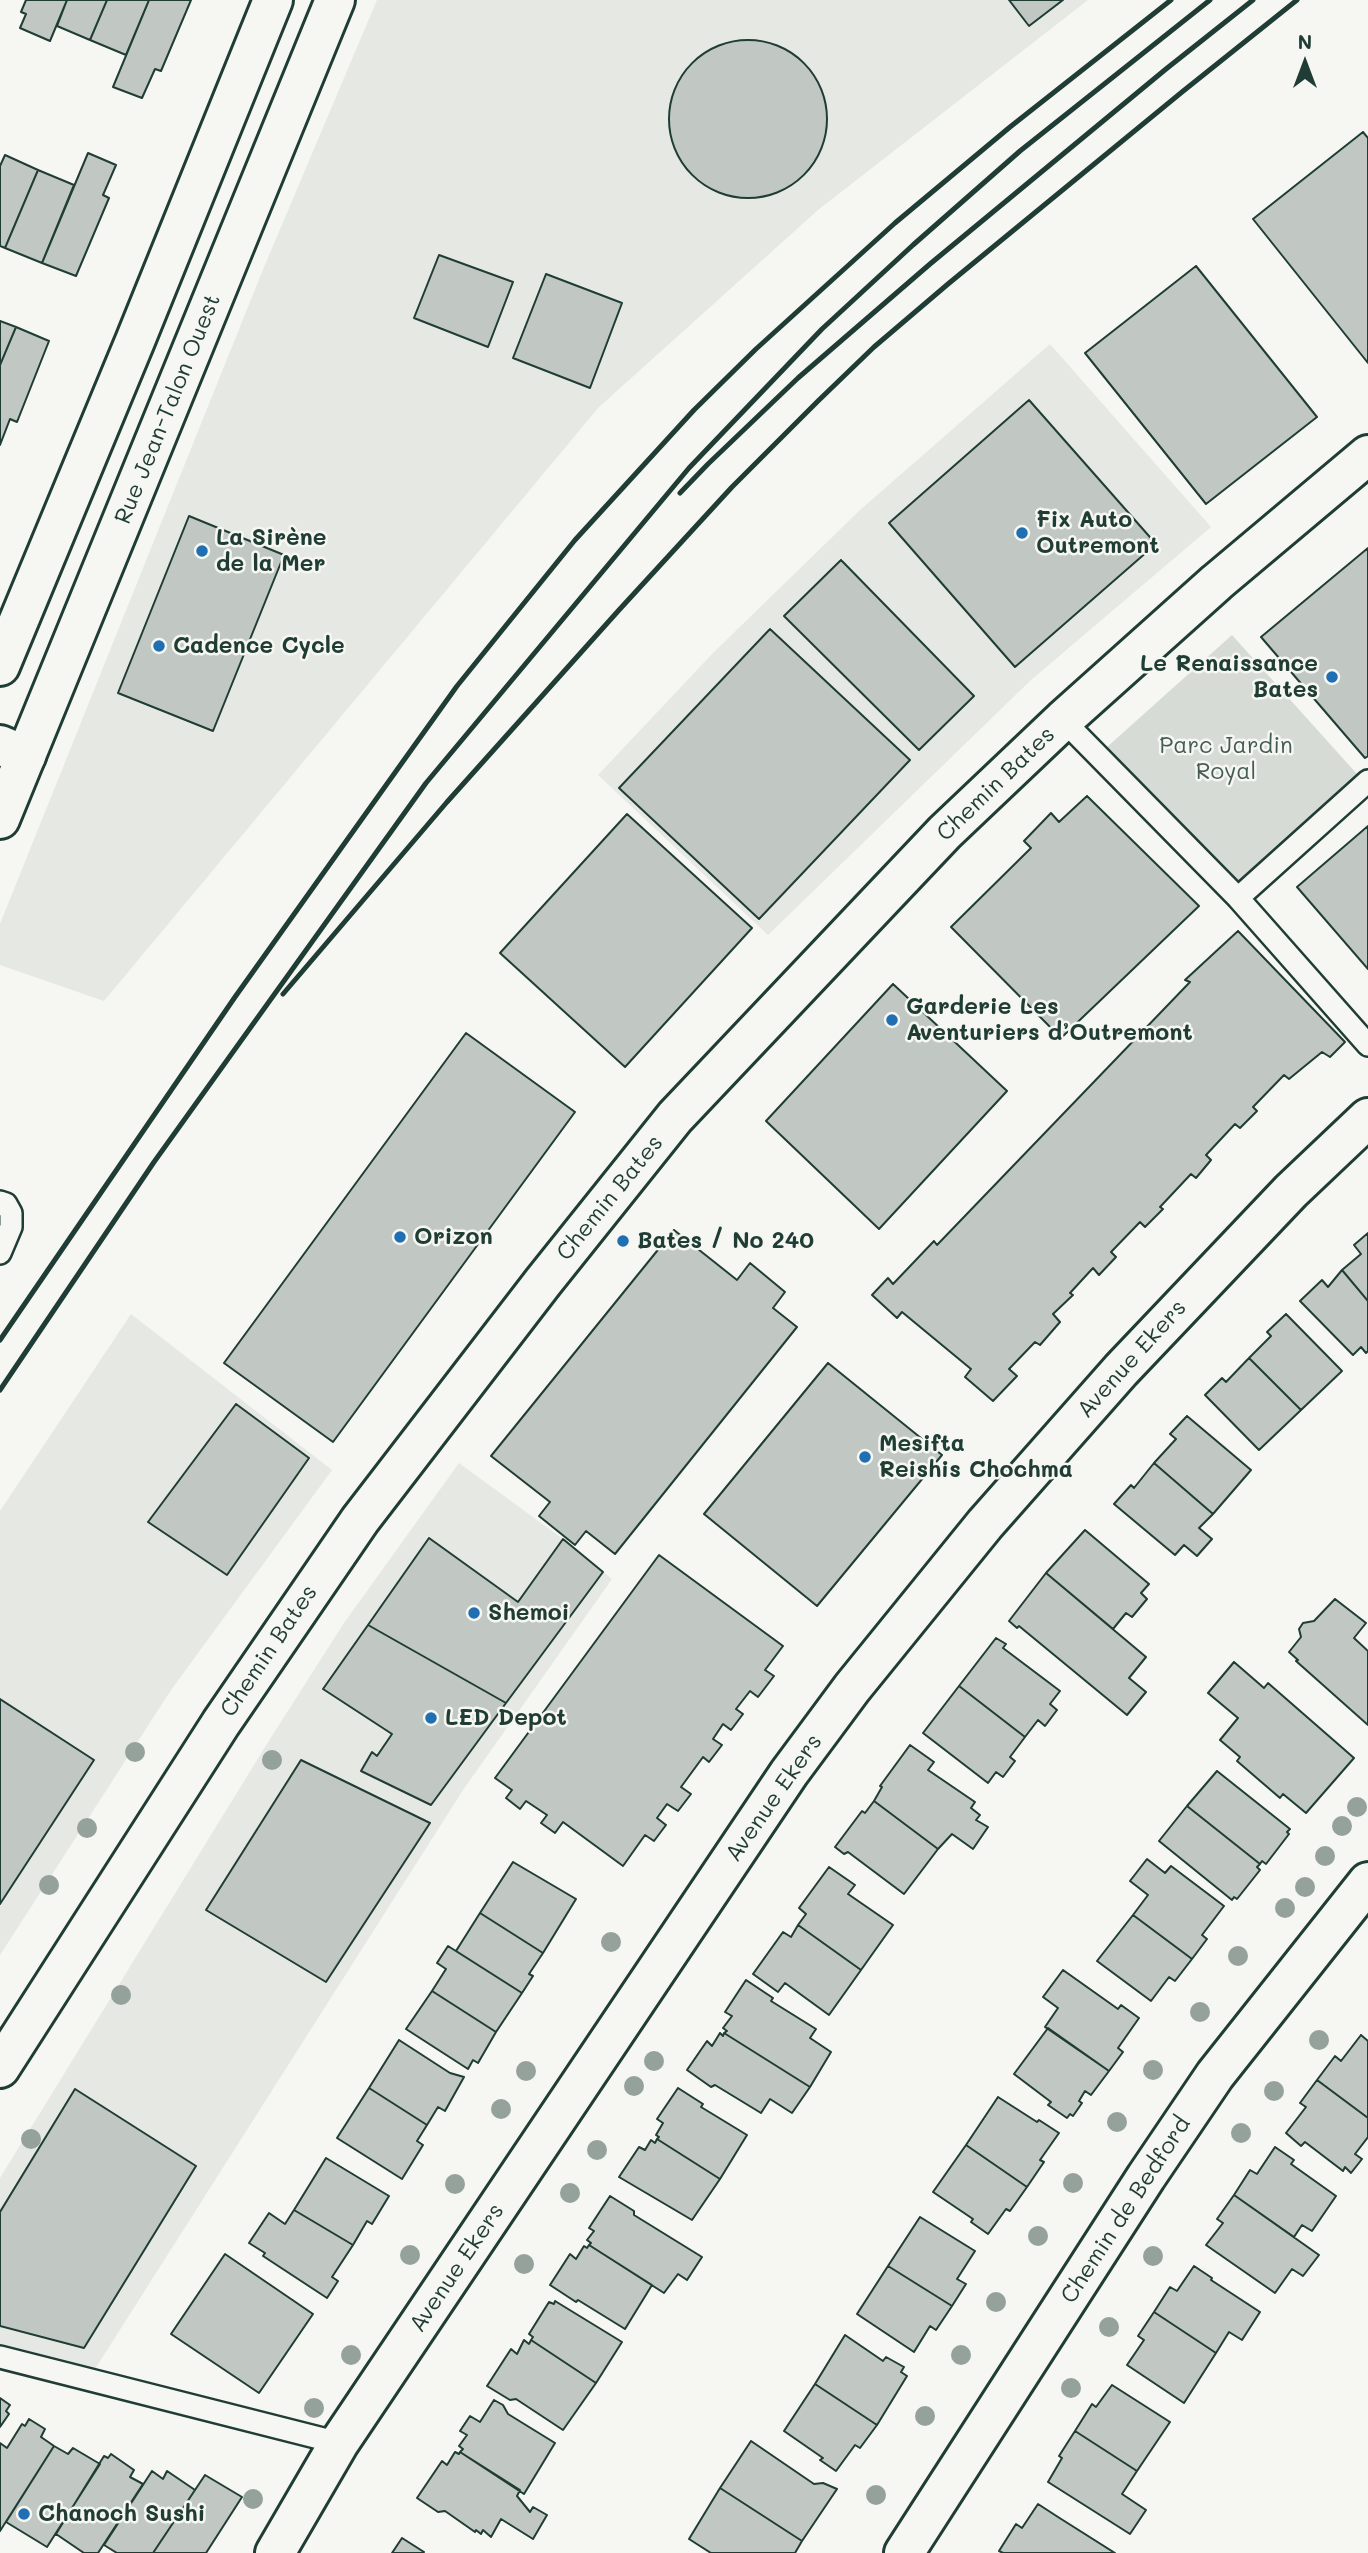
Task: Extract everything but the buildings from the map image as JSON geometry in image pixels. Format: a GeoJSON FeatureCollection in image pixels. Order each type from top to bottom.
{"type":"FeatureCollection","features":[{"type":"Feature","properties":{"kind":"street"},"geometry":{"type":"LineString","coordinates":[[0,666],[273,0]]}},
{"type":"Feature","properties":{"kind":"street","name":"Rue Jean-Talon Ouest"},"geometry":{"type":"LineString","coordinates":[[0,819],[13,750],[335,0]]}},
{"type":"Feature","properties":{"kind":"street","name":"Chemin Bates"},"geometry":{"type":"LineString","coordinates":[[0,2068],[296,1610],[360,1520],[543,1282],[675,1117],[945,832],[1063,720],[1217,582],[1368,455]]}},
{"type":"Feature","properties":{"kind":"street","name":"Avenue Ekers"},"geometry":{"type":"LineString","coordinates":[[275,2553],[339,2443],[789,1773],[852,1689],[998,1508],[1121,1370],[1282,1200],[1368,1118]]}},
{"type":"Feature","properties":{"kind":"street","name":"Chemin de Bedford"},"geometry":{"type":"LineString","coordinates":[[904,2553],[1146,2177],[1215,2076],[1368,1882]]}},
{"type":"Feature","properties":{"kind":"lane"},"geometry":{"type":"LineString","coordinates":[[1063,720],[1238,898],[1368,1045]]}},
{"type":"Feature","properties":{"kind":"lane"},"geometry":{"type":"LineString","coordinates":[[1238,898],[1368,781]]}},
{"type":"Feature","properties":{"kind":"lane"},"geometry":{"type":"LineString","coordinates":[[0,1202],[6,1204],[11,1213],[11,1227],[0,1253]]}},
{"type":"Feature","properties":{"kind":"lane"},"geometry":{"type":"LineString","coordinates":[[0,2357],[339,2443]]}},
{"type":"Feature","properties":{"kind":"shaded area"},"geometry":{"type":"Polygon","coordinates":[[[377,0],[1088,0],[818,210],[599,407],[104,1001],[0,965],[0,924],[262,272],[377,0]]]}},
{"type":"Feature","properties":{"kind":"shaded area"},"geometry":{"type":"Polygon","coordinates":[[[1050,344],[1211,527],[1031,680],[768,935],[598,775],[713,653],[859,511],[1050,344]]]}},
{"type":"Feature","properties":{"kind":"shaded area"},"geometry":{"type":"Polygon","coordinates":[[[131,1314],[332,1470],[171,1690],[0,1955],[0,1511],[131,1314]]]}},
{"type":"Feature","properties":{"kind":"shaded area"},"geometry":{"type":"Polygon","coordinates":[[[459,1463],[563,1539],[612,1579],[463,1790],[88,2380],[0,2357],[0,2178],[344,1623],[459,1463]]]}},
{"type":"Feature","properties":{"kind":"green space","name":"Parc Jardin Royal"},"geometry":{"type":"Polygon","coordinates":[[[1232,635],[1365,783],[1238,898],[1097,756],[1232,635]]]}},
{"type":"Feature","properties":{"kind":"railway"},"geometry":{"type":"LineString","coordinates":[[0,1340],[235,997],[457,686],[575,540],[694,410],[756,349],[895,223],[1010,127],[1171,0]]}},
{"type":"Feature","properties":{"kind":"railway"},"geometry":{"type":"LineString","coordinates":[[0,1390],[154,1162],[426,783],[689,468],[822,329],[913,245],[1020,151],[1210,0]]}},
{"type":"Feature","properties":{"kind":"railway"},"geometry":{"type":"LineString","coordinates":[[680,493],[798,378],[930,264],[1253,0]]}},
{"type":"Feature","properties":{"kind":"railway"},"geometry":{"type":"LineString","coordinates":[[283,994],[447,802],[619,610],[732,487],[818,401],[874,347],[948,284],[1297,0]]}},
{"type":"Feature","properties":{"kind":"place","name":"Fix Auto Outremont"},"geometry":{"type":"Point","coordinates":[1022,533]}},
{"type":"Feature","properties":{"kind":"place","name":"La Sirène de la Mer"},"geometry":{"type":"Point","coordinates":[202,551]}},
{"type":"Feature","properties":{"kind":"place","name":"Cadence Cycle"},"geometry":{"type":"Point","coordinates":[159,646]}},
{"type":"Feature","properties":{"kind":"place","name":"Le Renaissance Bates"},"geometry":{"type":"Point","coordinates":[1332,677]}},
{"type":"Feature","properties":{"kind":"place","name":"Garderie Les Aventuriers d’Outremont"},"geometry":{"type":"Point","coordinates":[892,1020]}},
{"type":"Feature","properties":{"kind":"place","name":"Orizon"},"geometry":{"type":"Point","coordinates":[400,1237]}},
{"type":"Feature","properties":{"kind":"place","name":"Bates / No 240"},"geometry":{"type":"Point","coordinates":[623,1241]}},
{"type":"Feature","properties":{"kind":"place","name":"Mesifta Reishis Chochma"},"geometry":{"type":"Point","coordinates":[865,1457]}},
{"type":"Feature","properties":{"kind":"place","name":"Shemoi"},"geometry":{"type":"Point","coordinates":[474,1613]}},
{"type":"Feature","properties":{"kind":"place","name":"LED Depot"},"geometry":{"type":"Point","coordinates":[431,1718]}},
{"type":"Feature","properties":{"kind":"place","name":"Chanoch Sushi"},"geometry":{"type":"Point","coordinates":[24,2514]}}]}
